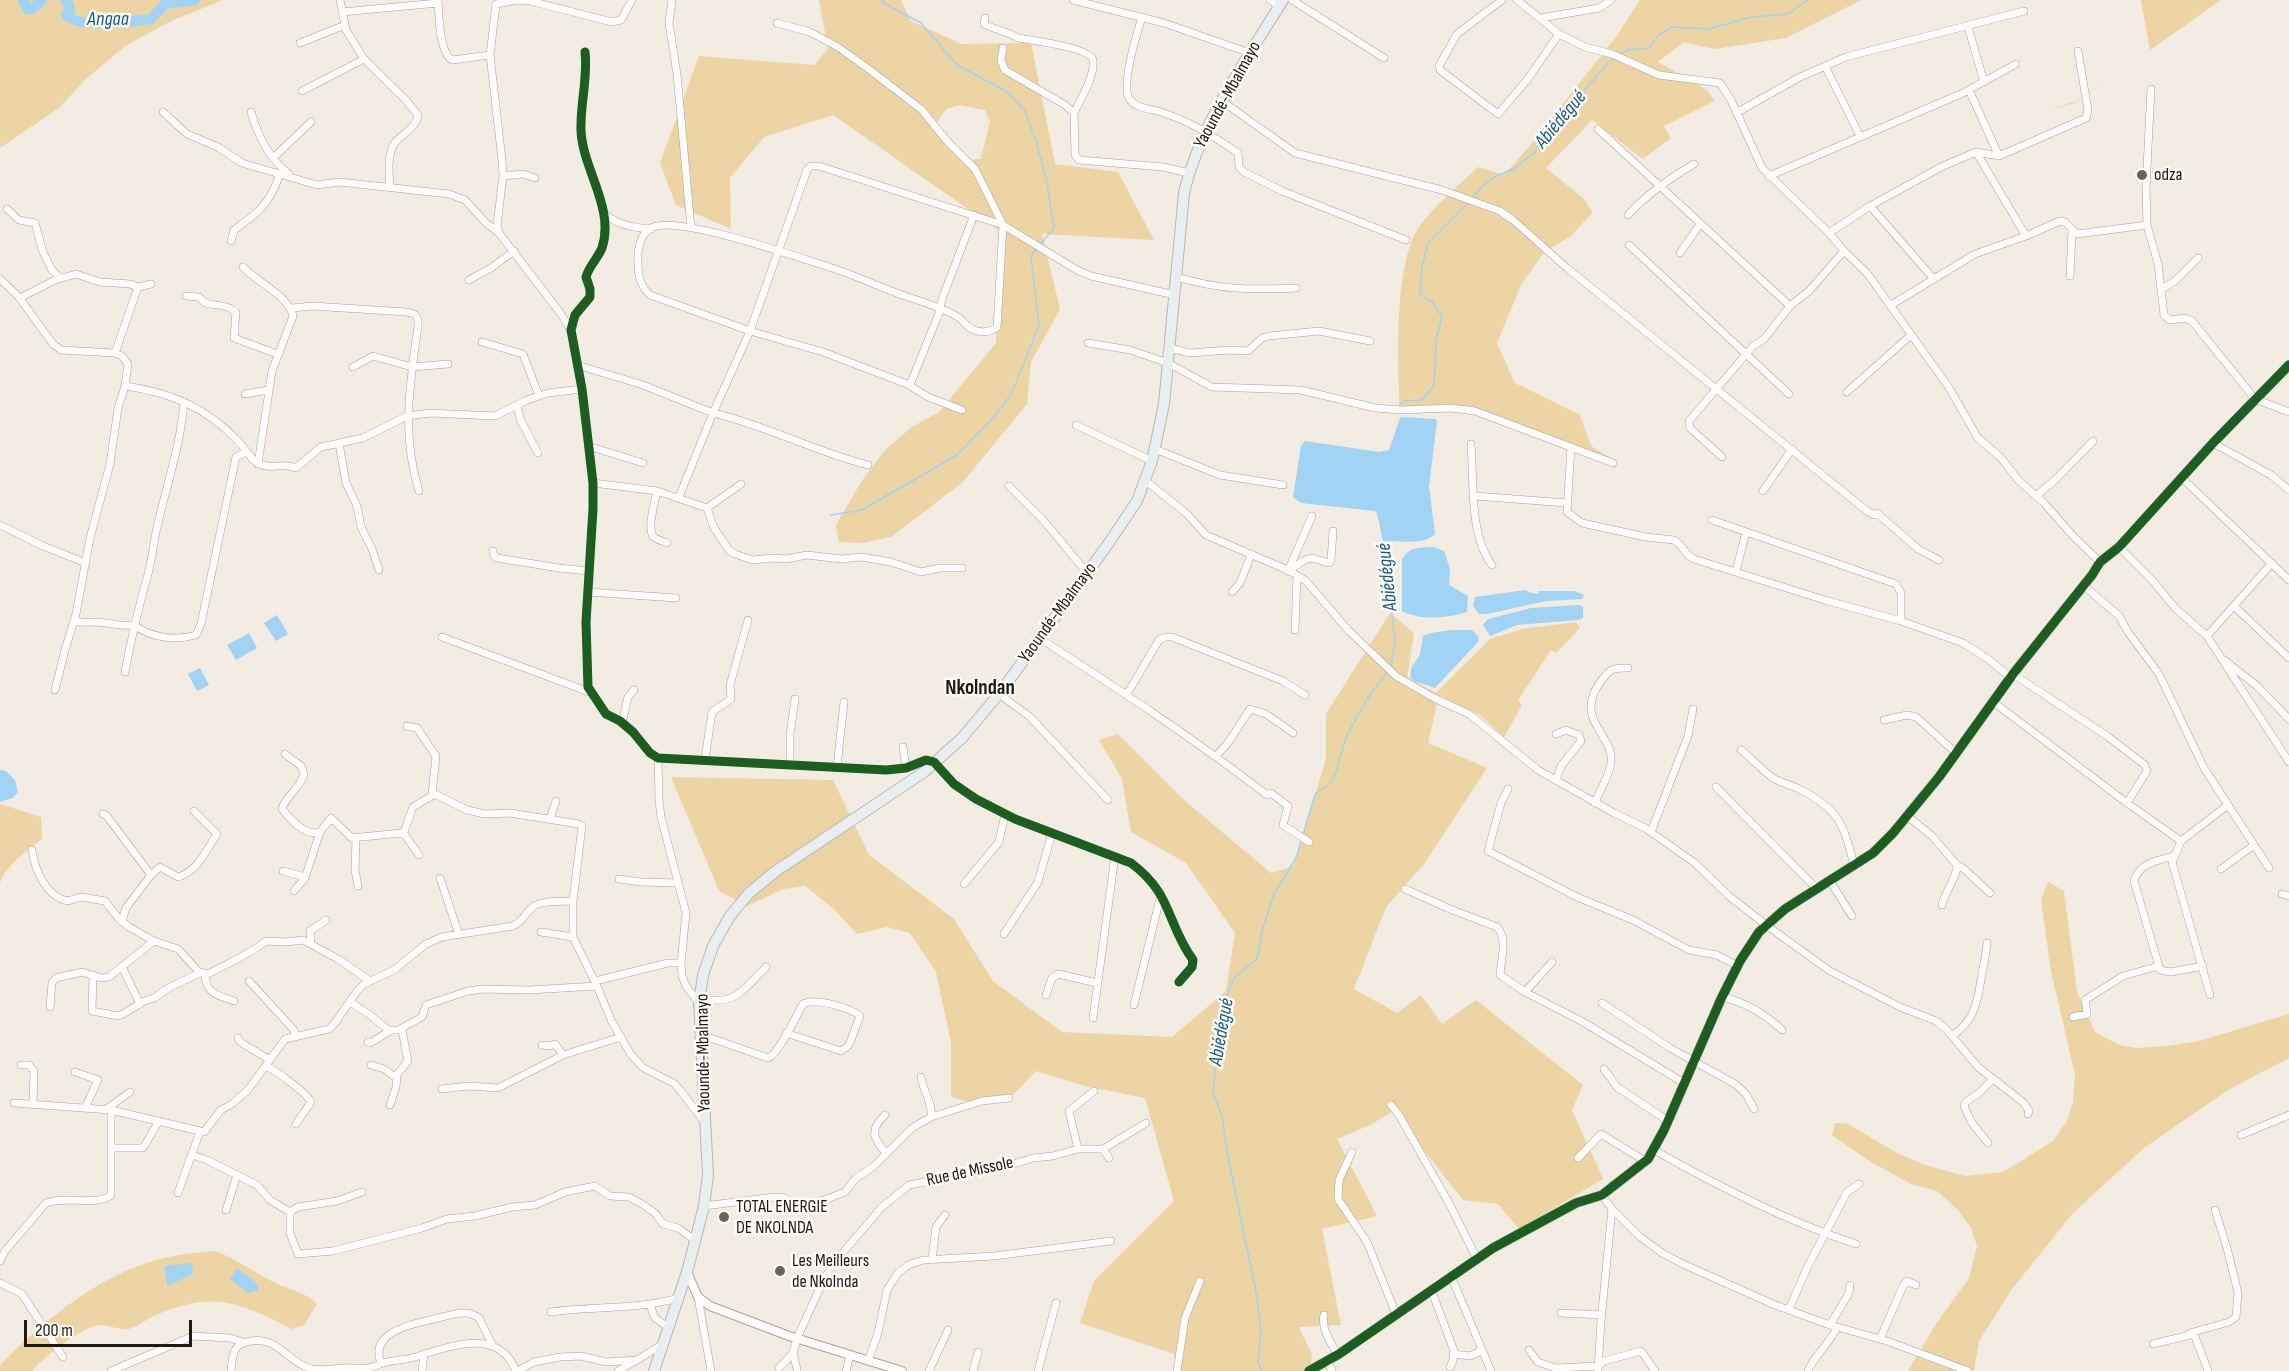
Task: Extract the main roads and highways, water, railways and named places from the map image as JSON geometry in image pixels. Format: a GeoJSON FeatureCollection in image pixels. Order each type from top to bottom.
{"type":"FeatureCollection","features":[{"type":"Feature","properties":{"kind":"highway","name":"Yaoundé-Mbalmayo"},"geometry":{"type":"LineString","coordinates":[[654,1371],[687,1272],[704,1206],[708,1174],[699,1035],[700,1001],[703,975],[713,946],[730,916],[749,893],[776,871],[899,789],[962,738],[999,693],[1124,521],[1146,481],[1164,404],[1184,194],[1189,172],[1205,129],[1277,2]]}},
{"type":"Feature","properties":{"kind":"water"},"geometry":{"type":"Polygon","coordinates":[[[1402,417],[1437,421],[1429,487],[1435,534],[1430,538],[1417,541],[1383,541],[1377,513],[1374,511],[1301,503],[1293,497],[1301,446],[1305,441],[1379,452],[1389,450],[1402,417]]]}},
{"type":"Feature","properties":{"kind":"water"},"geometry":{"type":"Polygon","coordinates":[[[1433,547],[1444,551],[1450,569],[1449,585],[1468,596],[1467,612],[1434,618],[1402,611],[1402,560],[1411,550],[1433,547]]]}},
{"type":"Feature","properties":{"kind":"water"},"geometry":{"type":"Polygon","coordinates":[[[1526,590],[1538,594],[1539,591],[1574,591],[1584,595],[1582,599],[1546,601],[1487,614],[1479,614],[1473,606],[1475,597],[1526,590]]]}},
{"type":"Feature","properties":{"kind":"water"},"geometry":{"type":"Polygon","coordinates":[[[1579,605],[1583,607],[1583,618],[1578,620],[1517,625],[1490,636],[1483,625],[1492,618],[1531,608],[1579,605]]]}},
{"type":"Feature","properties":{"kind":"water"},"geometry":{"type":"Polygon","coordinates":[[[277,615],[288,634],[276,641],[264,623],[277,615]]]}},
{"type":"Feature","properties":{"kind":"water"},"geometry":{"type":"Polygon","coordinates":[[[1452,630],[1472,630],[1478,636],[1479,641],[1435,688],[1414,681],[1410,677],[1411,669],[1420,654],[1423,636],[1452,630]]]}},
{"type":"Feature","properties":{"kind":"water"},"geometry":{"type":"Polygon","coordinates":[[[249,633],[257,648],[236,660],[227,645],[249,633]]]}},
{"type":"Feature","properties":{"kind":"water"},"geometry":{"type":"Polygon","coordinates":[[[200,668],[209,685],[197,691],[188,674],[200,668]]]}},
{"type":"Feature","properties":{"kind":"water"},"geometry":{"type":"Polygon","coordinates":[[[0,770],[6,771],[15,780],[18,792],[13,798],[0,802],[0,770]]]}},
{"type":"Feature","properties":{"kind":"water"},"geometry":{"type":"Polygon","coordinates":[[[192,1263],[193,1274],[167,1286],[164,1266],[192,1263]]]}},
{"type":"Feature","properties":{"kind":"water"},"geometry":{"type":"Polygon","coordinates":[[[237,1268],[258,1284],[258,1290],[248,1293],[230,1279],[237,1268]]]}},
{"type":"Feature","properties":{"kind":"waterway","name":"Angaa"},"geometry":{"type":"LineString","coordinates":[[23,0],[27,9],[32,9],[42,0]]}},
{"type":"Feature","properties":{"kind":"waterway","name":"Angaa"},"geometry":{"type":"LineString","coordinates":[[65,0],[70,10],[66,15],[73,20],[94,23],[151,19],[165,4],[195,0]]}},
{"type":"Feature","properties":{"kind":"waterway"},"geometry":{"type":"LineString","coordinates":[[882,0],[921,23],[957,65],[1006,91],[1025,111],[1046,178],[1054,228],[1040,245]]}},
{"type":"Feature","properties":{"kind":"waterway","name":"Abiédégué"},"geometry":{"type":"LineString","coordinates":[[1621,54],[1627,50],[1649,48],[1659,35],[1672,27],[1708,29],[1752,17],[1788,14],[1808,0]]}},
{"type":"Feature","properties":{"kind":"waterway","name":"Abiédégué"},"geometry":{"type":"LineString","coordinates":[[1472,199],[1481,187],[1495,177],[1513,169],[1534,153],[1551,129],[1614,59]]}},
{"type":"Feature","properties":{"kind":"waterway","name":"Abiédégué"},"geometry":{"type":"LineString","coordinates":[[1400,408],[1400,403],[1403,401],[1422,400],[1434,385],[1436,341],[1442,316],[1432,302],[1420,294],[1422,267],[1428,243],[1469,202]]}},
{"type":"Feature","properties":{"kind":"waterway"},"geometry":{"type":"LineString","coordinates":[[831,515],[862,510],[957,455],[993,418],[1011,395],[1039,325],[1031,256],[1037,248]]}},
{"type":"Feature","properties":{"kind":"waterway","name":"Abiédégué"},"geometry":{"type":"LineString","coordinates":[[1387,540],[1386,561],[1395,641],[1391,666]]}},
{"type":"Feature","properties":{"kind":"waterway","name":"Abiédégué"},"geometry":{"type":"LineString","coordinates":[[1303,835],[1315,794],[1333,781],[1347,735],[1367,699],[1387,672]]}},
{"type":"Feature","properties":{"kind":"waterway","name":"Abiédégué"},"geometry":{"type":"LineString","coordinates":[[1262,1371],[1258,1362],[1261,1332],[1257,1297],[1226,1147],[1223,1119],[1213,1092],[1222,1009],[1234,978],[1257,959],[1263,928],[1274,894],[1296,858],[1302,839]]}},
{"type":"Feature","properties":{"kind":"place","name":"odza"},"geometry":{"type":"Point","coordinates":[2142,175]}},
{"type":"Feature","properties":{"kind":"place","name":"TOTAL ENERGIE DE NKOLNDA"},"geometry":{"type":"Point","coordinates":[724,1217]}},
{"type":"Feature","properties":{"kind":"place","name":"Les Meilleurs de Nkolnda"},"geometry":{"type":"Point","coordinates":[780,1271]}},
{"type":"Feature","properties":{"kind":"district","name":"Nkolndan"},"geometry":{"type":"Point","coordinates":[980,689]}}]}
